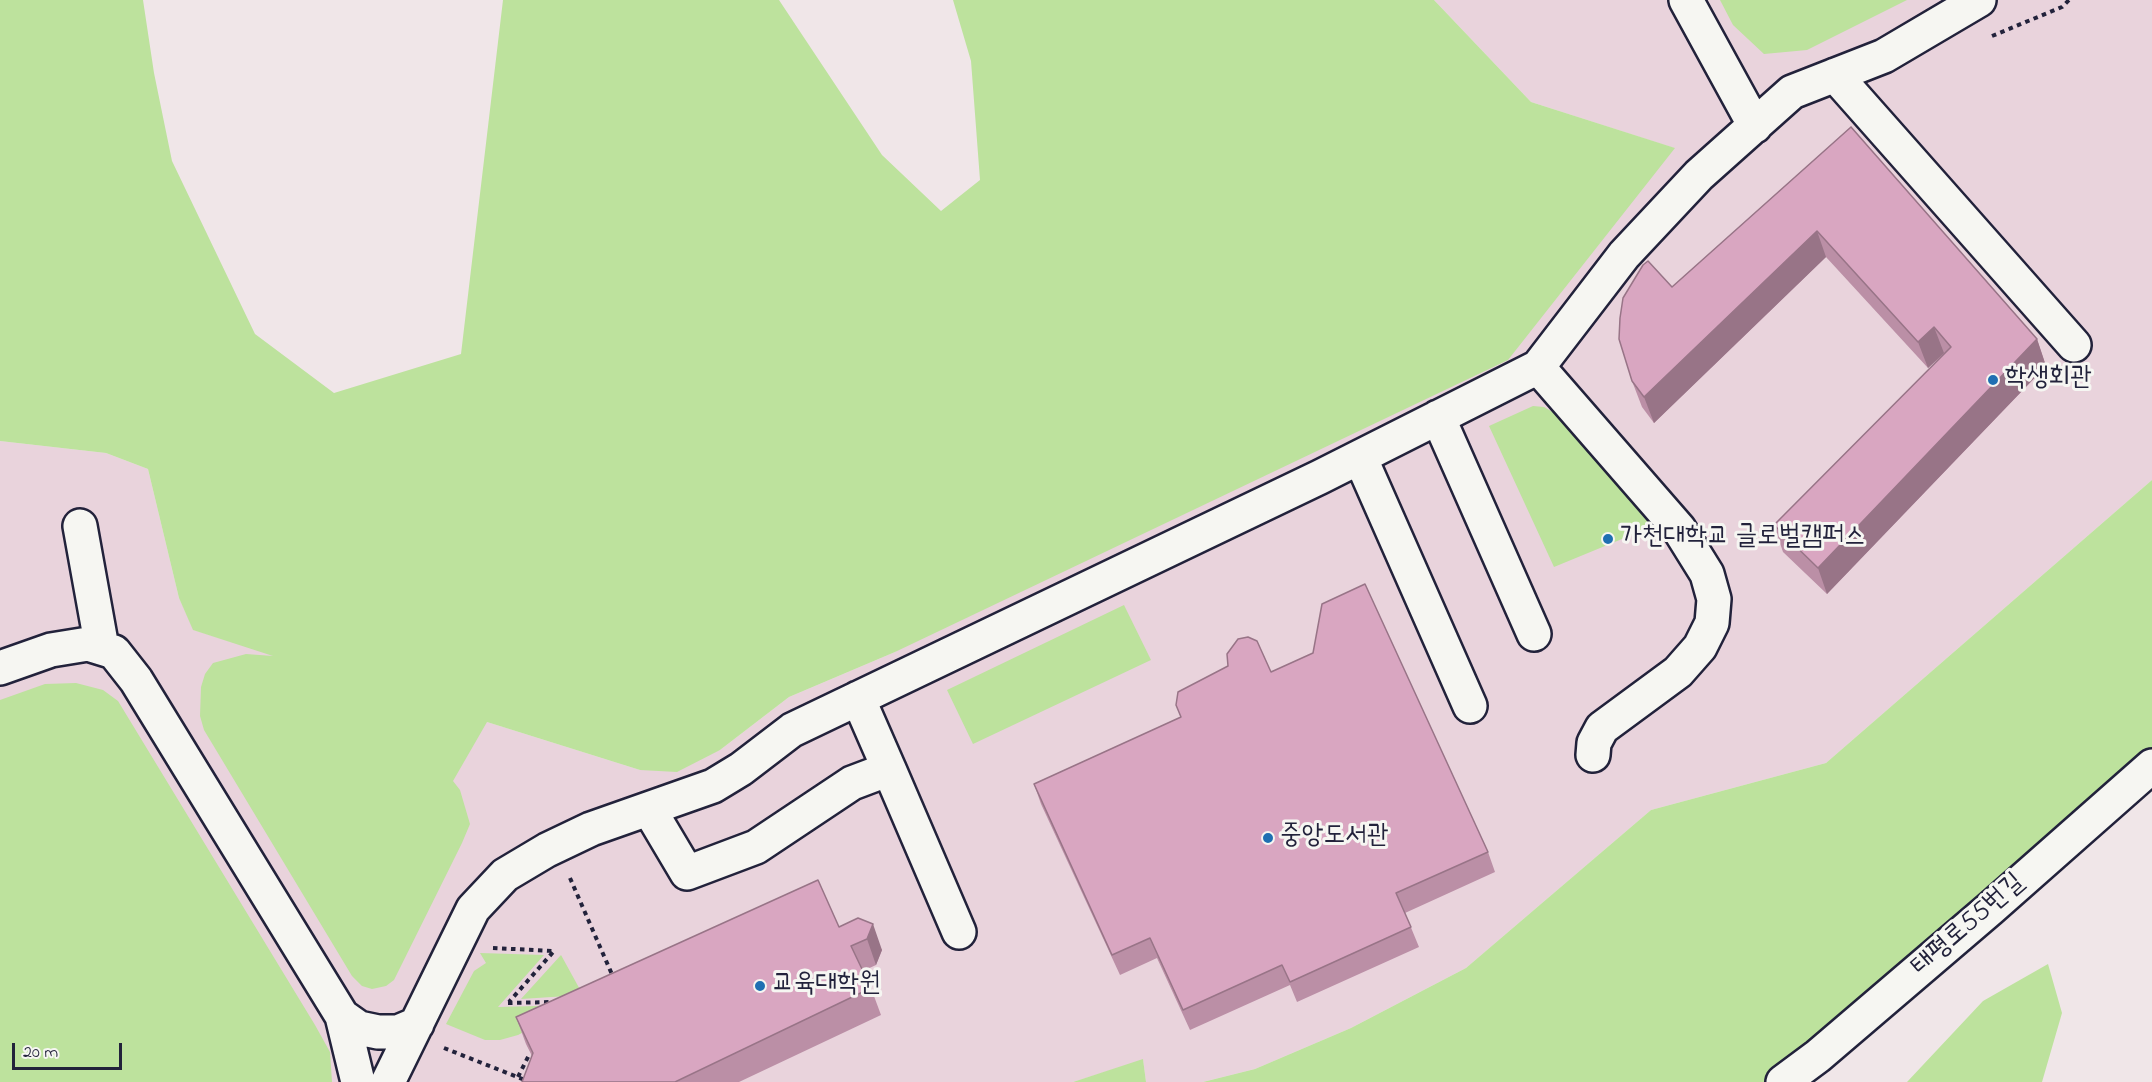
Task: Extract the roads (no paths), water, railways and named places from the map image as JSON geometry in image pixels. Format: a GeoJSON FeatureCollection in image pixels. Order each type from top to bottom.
{"type":"FeatureCollection","features":[{"type":"Feature","properties":{"kind":"lane"},"geometry":{"type":"LineString","coordinates":[[1686,0],[1755,126]]}},
{"type":"Feature","properties":{"kind":"lane"},"geometry":{"type":"LineString","coordinates":[[388,1082],[473,909],[506,875],[547,850],[591,829],[713,786],[741,769],[792,730],[1360,456],[1538,367],[1624,255],[1699,175],[1792,92],[1884,56],[1979,0]]}},
{"type":"Feature","properties":{"kind":"lane"},"geometry":{"type":"LineString","coordinates":[[1835,75],[2074,345]]}},
{"type":"Feature","properties":{"kind":"lane"},"geometry":{"type":"LineString","coordinates":[[1538,367],[1679,529],[1707,574],[1714,599],[1712,623],[1700,647],[1678,672],[1602,728],[1594,742],[1593,755]]}},
{"type":"Feature","properties":{"kind":"lane"},"geometry":{"type":"LineString","coordinates":[[1438,417],[1534,634]]}},
{"type":"Feature","properties":{"kind":"lane"},"geometry":{"type":"LineString","coordinates":[[1360,456],[1470,706]]}},
{"type":"Feature","properties":{"kind":"lane"},"geometry":{"type":"LineString","coordinates":[[80,526],[102,648]]}},
{"type":"Feature","properties":{"kind":"lane"},"geometry":{"type":"LineString","coordinates":[[0,668],[51,650],[88,644],[114,652],[136,680],[342,1016],[358,1082]]}},
{"type":"Feature","properties":{"kind":"lane"},"geometry":{"type":"LineString","coordinates":[[858,698],[959,932]]}},
{"type":"Feature","properties":{"kind":"lane","name":"태평로55번길"},"geometry":{"type":"LineString","coordinates":[[1783,1082],[1818,1056],[2152,766]]}},
{"type":"Feature","properties":{"kind":"lane"},"geometry":{"type":"LineString","coordinates":[[650,809],[687,873],[756,847],[852,783],[889,769]]}},
{"type":"Feature","properties":{"kind":"lane"},"geometry":{"type":"LineString","coordinates":[[342,1016],[359,1028],[378,1032],[398,1032],[417,1024]]}},
{"type":"Feature","properties":{"kind":"place","name":"학생회관"},"geometry":{"type":"Point","coordinates":[1993,380]}},
{"type":"Feature","properties":{"kind":"place","name":"가천대학교 글로벌캠퍼스"},"geometry":{"type":"Point","coordinates":[1608,539]}},
{"type":"Feature","properties":{"kind":"place","name":"중앙도서관"},"geometry":{"type":"Point","coordinates":[1268,838]}},
{"type":"Feature","properties":{"kind":"place","name":"교육대학원"},"geometry":{"type":"Point","coordinates":[760,986]}}]}
